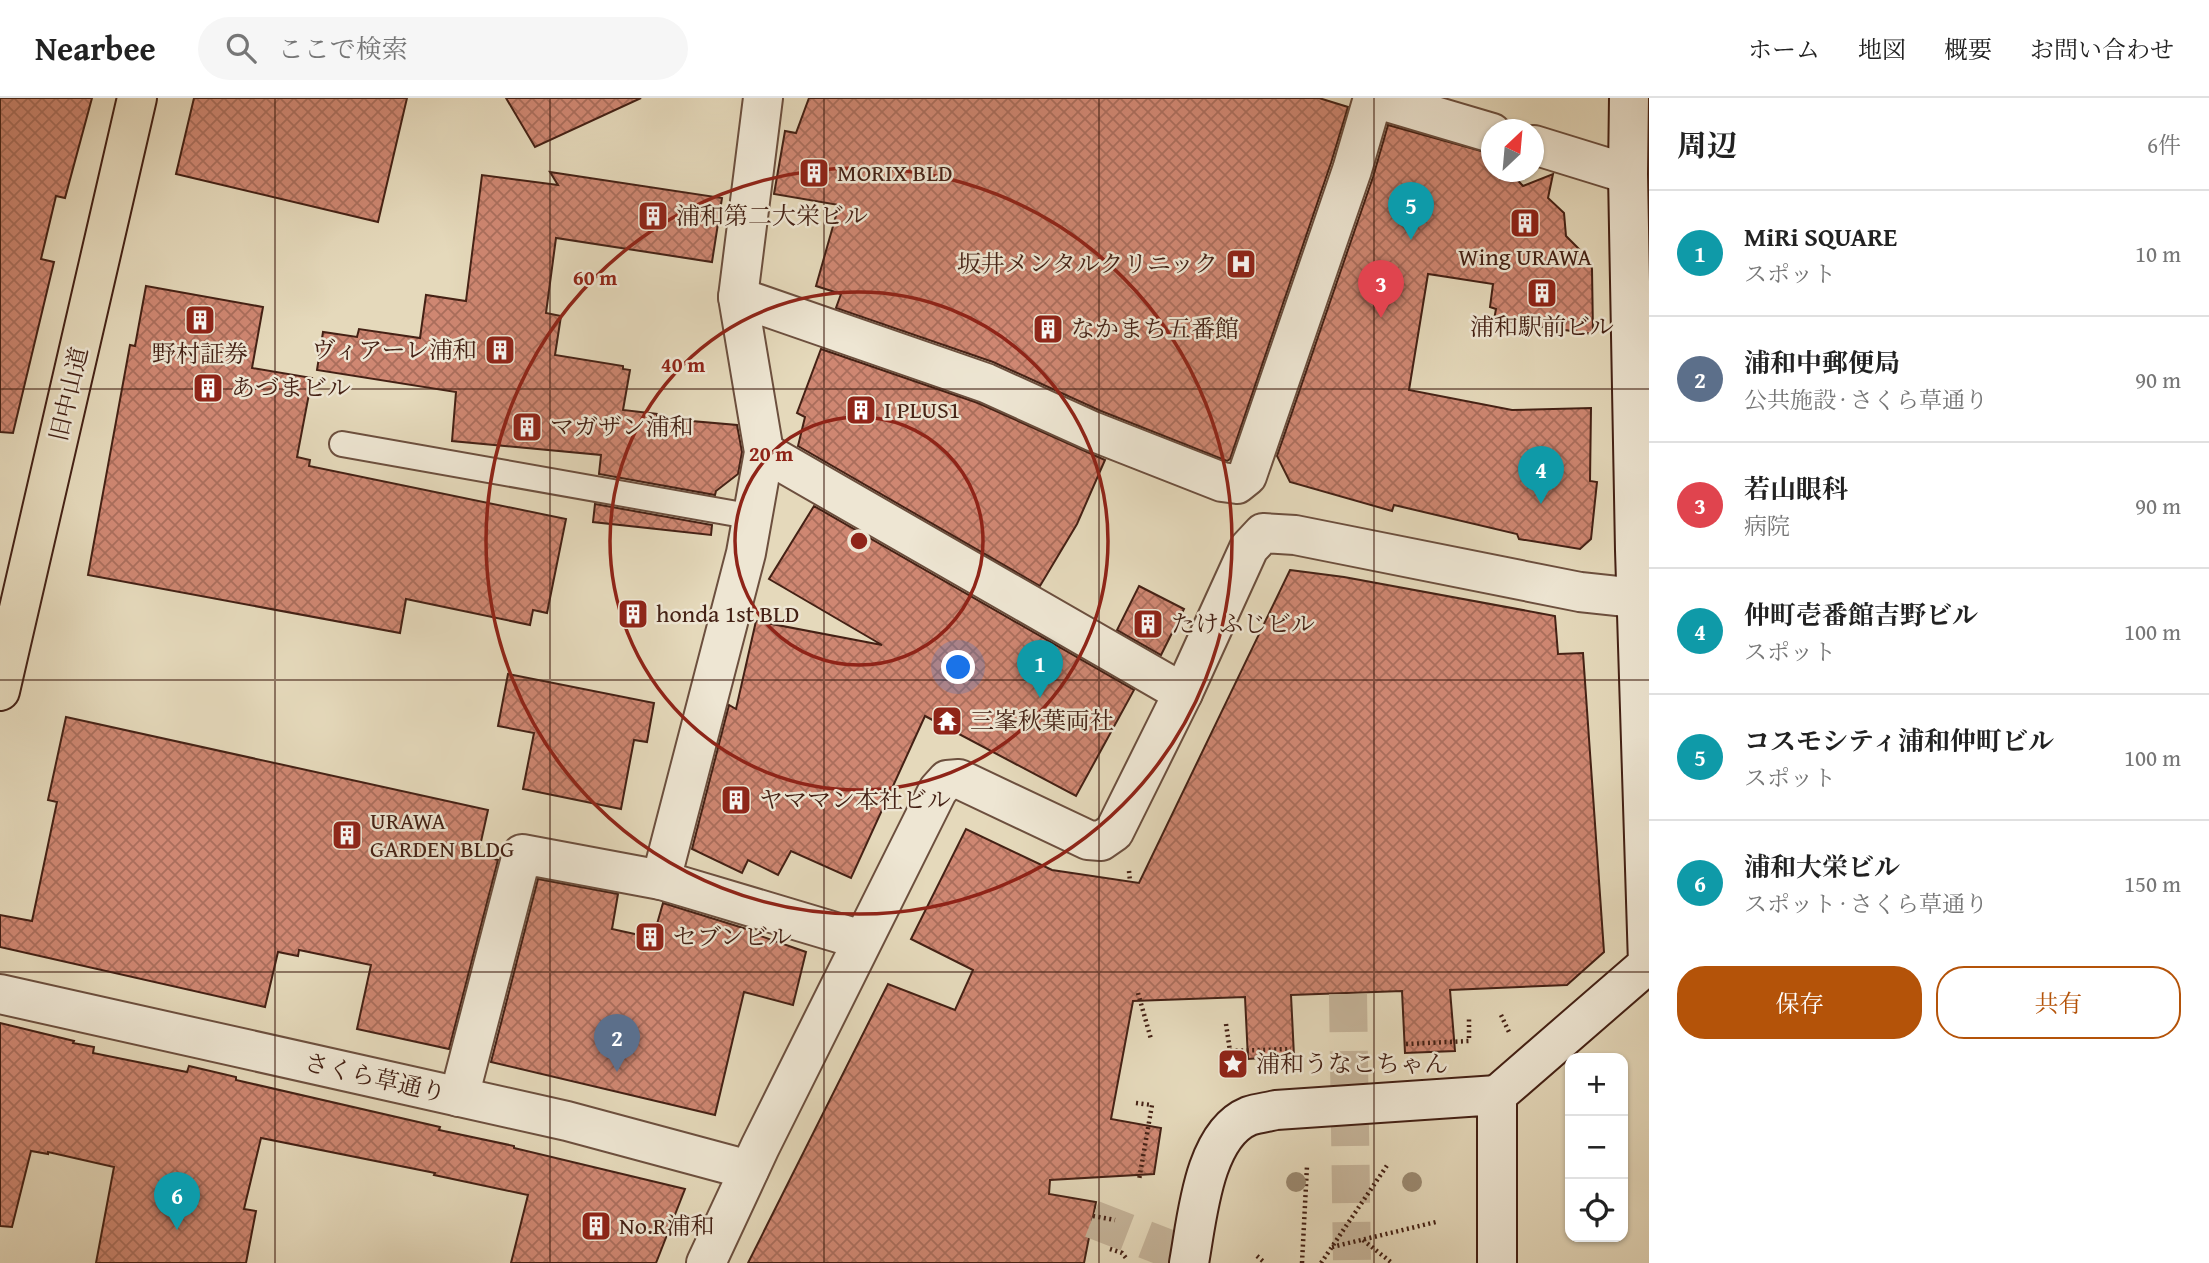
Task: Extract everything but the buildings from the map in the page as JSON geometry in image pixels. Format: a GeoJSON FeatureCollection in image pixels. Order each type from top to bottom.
{"type":"FeatureCollection","features":[{"type":"Feature","properties":{"kind":"highway","name":"旧中山道"},"geometry":{"type":"LineString","coordinates":[[0,691],[137,98]]}},
{"type":"Feature","properties":{"kind":"street"},"geometry":{"type":"LineString","coordinates":[[662,880],[754,517],[764,452],[738,297],[764,98]]}},
{"type":"Feature","properties":{"kind":"street"},"geometry":{"type":"LineString","coordinates":[[738,297],[986,383],[1092,431],[1222,482],[1237,484],[1247,476],[1256,451],[1352,170],[1373,98],[1481,130]]}},
{"type":"Feature","properties":{"kind":"street"},"geometry":{"type":"LineString","coordinates":[[1189,1263],[1203,1187],[1213,1156],[1226,1134],[1248,1117],[1276,1110],[1497,1095],[1648,964],[1636,598],[1629,98]]}},
{"type":"Feature","properties":{"kind":"street"},"geometry":{"type":"LineString","coordinates":[[1544,148],[1628,174]]}},
{"type":"Feature","properties":{"kind":"street"},"geometry":{"type":"LineString","coordinates":[[764,452],[1183,693]]}},
{"type":"Feature","properties":{"kind":"street"},"geometry":{"type":"LineString","coordinates":[[1240,482],[1264,533]]}},
{"type":"Feature","properties":{"kind":"street"},"geometry":{"type":"LineString","coordinates":[[706,1263],[749,1170],[938,790],[947,780],[959,779],[1088,840],[1101,841],[1114,832],[1183,693],[1249,548],[1264,533],[1295,534],[1580,592],[1636,598]]}},
{"type":"Feature","properties":{"kind":"street"},"geometry":{"type":"LineString","coordinates":[[459,1097],[522,854],[662,880],[862,940]]}},
{"type":"Feature","properties":{"kind":"street","name":"さくら草通り"},"geometry":{"type":"LineString","coordinates":[[0,994],[567,1121],[749,1170]]}},
{"type":"Feature","properties":{"kind":"street"},"geometry":{"type":"LineString","coordinates":[[1497,1095],[1497,1263]]}},
{"type":"Feature","properties":{"kind":"lane"},"geometry":{"type":"LineString","coordinates":[[342,444],[754,517]]}},
{"type":"Feature","properties":{"kind":"path"},"geometry":{"type":"LineString","coordinates":[[1138,993],[1151,1040]]}},
{"type":"Feature","properties":{"kind":"path"},"geometry":{"type":"LineString","coordinates":[[1406,1044],[1469,1041],[1469,1017]]}},
{"type":"Feature","properties":{"kind":"path"},"geometry":{"type":"LineString","coordinates":[[1226,1024],[1230,1051],[1292,1049]]}},
{"type":"Feature","properties":{"kind":"path"},"geometry":{"type":"LineString","coordinates":[[1136,1103],[1152,1105],[1139,1180]]}},
{"type":"Feature","properties":{"kind":"path"},"geometry":{"type":"LineString","coordinates":[[1321,1263],[1388,1164]]}},
{"type":"Feature","properties":{"kind":"path"},"geometry":{"type":"LineString","coordinates":[[1302,1263],[1307,1166]]}},
{"type":"Feature","properties":{"kind":"path"},"geometry":{"type":"LineString","coordinates":[[1093,1216],[1115,1220]]}},
{"type":"Feature","properties":{"kind":"path"},"geometry":{"type":"LineString","coordinates":[[1332,1247],[1436,1222]]}},
{"type":"Feature","properties":{"kind":"path"},"geometry":{"type":"LineString","coordinates":[[1362,1240],[1392,1263]]}},
{"type":"Feature","properties":{"kind":"path"},"geometry":{"type":"LineString","coordinates":[[1110,1249],[1122,1253],[1126,1258]]}},
{"type":"Feature","properties":{"kind":"path"},"geometry":{"type":"LineString","coordinates":[[1257,1256],[1265,1263]]}},
{"type":"Feature","properties":{"kind":"tunnel"},"geometry":{"type":"LineString","coordinates":[[1348,994],[1352,1263]]}},
{"type":"Feature","properties":{"kind":"tunnel"},"geometry":{"type":"LineString","coordinates":[[1092,1219],[1206,1263]]}},
{"type":"Feature","properties":{"kind":"place","name":"MORIX BLD"},"geometry":{"type":"Point","coordinates":[814,173]}},
{"type":"Feature","properties":{"kind":"place","name":"浦和第二大栄ビル"},"geometry":{"type":"Point","coordinates":[653,216]}},
{"type":"Feature","properties":{"kind":"place","name":"Wing URAWA"},"geometry":{"type":"Point","coordinates":[1525,223]}},
{"type":"Feature","properties":{"kind":"place","name":"コスモシティ浦和仲町ビル"},"geometry":{"type":"Point","coordinates":[1411,240]}},
{"type":"Feature","properties":{"kind":"place","name":"坂井メンタルクリニック"},"geometry":{"type":"Point","coordinates":[1241,264]}},
{"type":"Feature","properties":{"kind":"place","name":"浦和駅前ビル"},"geometry":{"type":"Point","coordinates":[1542,293]}},
{"type":"Feature","properties":{"kind":"place","name":"若山眼科"},"geometry":{"type":"Point","coordinates":[1381,318]}},
{"type":"Feature","properties":{"kind":"place","name":"野村証券"},"geometry":{"type":"Point","coordinates":[200,320]}},
{"type":"Feature","properties":{"kind":"place","name":"なかまち五番館"},"geometry":{"type":"Point","coordinates":[1048,329]}},
{"type":"Feature","properties":{"kind":"place","name":"ヴィアーレ浦和"},"geometry":{"type":"Point","coordinates":[500,350]}},
{"type":"Feature","properties":{"kind":"place","name":"あづまビル"},"geometry":{"type":"Point","coordinates":[208,388]}},
{"type":"Feature","properties":{"kind":"place","name":"I PLUS1"},"geometry":{"type":"Point","coordinates":[861,410]}},
{"type":"Feature","properties":{"kind":"place","name":"マガザン浦和"},"geometry":{"type":"Point","coordinates":[527,427]}},
{"type":"Feature","properties":{"kind":"place","name":"仲町壱番館吉野ビル"},"geometry":{"type":"Point","coordinates":[1541,504]}},
{"type":"Feature","properties":{"kind":"place","name":"honda 1st BLD"},"geometry":{"type":"Point","coordinates":[633,614]}},
{"type":"Feature","properties":{"kind":"place","name":"たけふじビル"},"geometry":{"type":"Point","coordinates":[1148,624]}},
{"type":"Feature","properties":{"kind":"place","name":"MiRi SQUARE"},"geometry":{"type":"Point","coordinates":[1040,698]}},
{"type":"Feature","properties":{"kind":"place","name":"三峯秋葉両社"},"geometry":{"type":"Point","coordinates":[947,721]}},
{"type":"Feature","properties":{"kind":"place","name":"ヤママン本社ビル"},"geometry":{"type":"Point","coordinates":[736,800]}},
{"type":"Feature","properties":{"kind":"place","name":"URAWA GARDEN BLDG"},"geometry":{"type":"Point","coordinates":[347,835]}},
{"type":"Feature","properties":{"kind":"place","name":"セブンビル"},"geometry":{"type":"Point","coordinates":[650,937]}},
{"type":"Feature","properties":{"kind":"place","name":"浦和うなこちゃん"},"geometry":{"type":"Point","coordinates":[1233,1064]}},
{"type":"Feature","properties":{"kind":"place","name":"浦和中郵便局"},"geometry":{"type":"Point","coordinates":[617,1072]}},
{"type":"Feature","properties":{"kind":"place","name":"No.R浦和"},"geometry":{"type":"Point","coordinates":[596,1226]}},
{"type":"Feature","properties":{"kind":"place","name":"浦和大栄ビル"},"geometry":{"type":"Point","coordinates":[177,1230]}}]}
